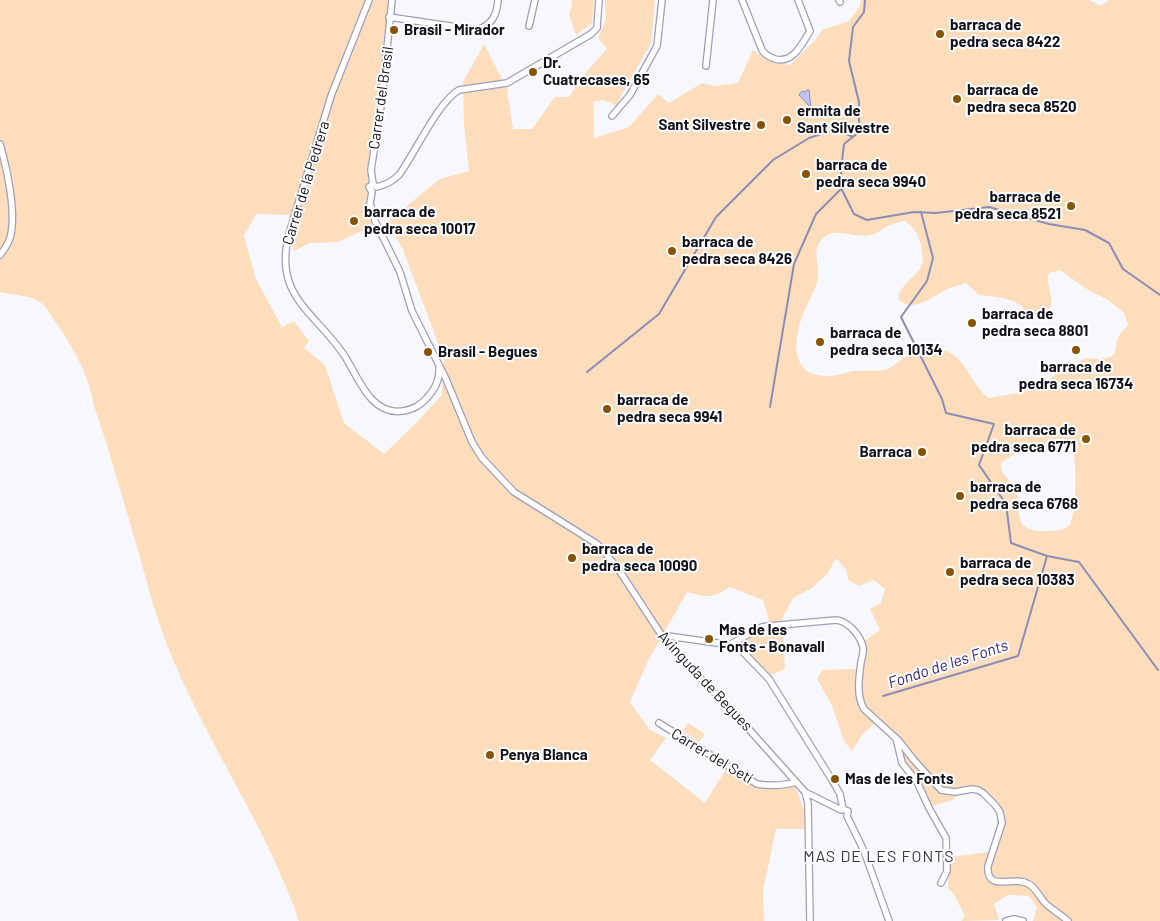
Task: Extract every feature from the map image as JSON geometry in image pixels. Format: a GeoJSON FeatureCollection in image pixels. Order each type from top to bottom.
{"type":"FeatureCollection","features":[{"type":"Feature","properties":{"kind":"street","name":"Carrer de la Pedrera"},"geometry":{"type":"LineString","coordinates":[[369,0],[331,96],[289,234],[284,257],[286,274],[303,308],[344,355],[363,388],[377,404],[392,411],[417,408],[432,392],[438,382],[439,368]]}},
{"type":"Feature","properties":{"kind":"street","name":"Carrer del Brasil"},"geometry":{"type":"LineString","coordinates":[[392,0],[388,51],[371,170],[374,185],[369,187],[372,192],[370,203],[375,221],[400,272],[412,311],[439,368]]}},
{"type":"Feature","properties":{"kind":"street"},"geometry":{"type":"LineString","coordinates":[[390,17],[477,30],[489,24],[494,18],[497,12],[498,0]]}},
{"type":"Feature","properties":{"kind":"street"},"geometry":{"type":"LineString","coordinates":[[529,26],[535,0]]}},
{"type":"Feature","properties":{"kind":"street"},"geometry":{"type":"LineString","coordinates":[[374,185],[391,182],[399,175],[450,96],[460,90],[507,83],[583,40],[597,28],[598,0]]}},
{"type":"Feature","properties":{"kind":"street"},"geometry":{"type":"LineString","coordinates":[[612,116],[630,95],[657,46],[662,0]]}},
{"type":"Feature","properties":{"kind":"street"},"geometry":{"type":"LineString","coordinates":[[706,66],[713,0]]}},
{"type":"Feature","properties":{"kind":"street"},"geometry":{"type":"LineString","coordinates":[[742,0],[762,50],[768,56],[783,60],[792,57],[810,31],[798,0]]}},
{"type":"Feature","properties":{"kind":"street"},"geometry":{"type":"LineString","coordinates":[[0,144],[8,180],[12,228],[6,247],[0,255]]}},
{"type":"Feature","properties":{"kind":"street","name":"Avinguda de Begues"},"geometry":{"type":"LineString","coordinates":[[439,368],[472,442],[482,458],[514,492],[597,544],[617,567],[661,635],[674,651],[758,739],[805,792],[842,809]]}},
{"type":"Feature","properties":{"kind":"street"},"geometry":{"type":"LineString","coordinates":[[729,646],[762,627],[781,624],[840,620],[852,628],[863,646],[858,692],[861,703],[871,716],[896,737],[935,785],[942,790],[955,792],[972,789],[978,790],[995,805],[1000,812],[1002,823],[987,873],[997,882],[1027,883],[1032,886],[1047,905],[1068,921]]}},
{"type":"Feature","properties":{"kind":"street"},"geometry":{"type":"LineString","coordinates":[[661,635],[729,646],[740,650],[769,680],[840,794],[842,809],[848,811],[847,816],[864,851],[889,921]]}},
{"type":"Feature","properties":{"kind":"street","name":"Carrer del Setí"},"geometry":{"type":"LineString","coordinates":[[659,723],[757,784],[769,786],[796,782]]}},
{"type":"Feature","properties":{"kind":"street"},"geometry":{"type":"LineString","coordinates":[[896,737],[902,764],[917,782],[946,838],[947,872],[941,883]]}},
{"type":"Feature","properties":{"kind":"street"},"geometry":{"type":"LineString","coordinates":[[805,792],[808,803],[810,921]]}},
{"type":"Feature","properties":{"kind":"street"},"geometry":{"type":"LineString","coordinates":[[1006,921],[1014,919],[1023,921]]}},
{"type":"Feature","properties":{"kind":"shaded area"},"geometry":{"type":"Polygon","coordinates":[[[0,0],[390,0],[366,207],[373,226],[338,242],[310,243],[294,251],[289,215],[256,214],[244,236],[256,279],[282,327],[294,321],[309,341],[304,348],[325,365],[344,423],[384,454],[442,395],[444,359],[403,250],[388,221],[440,179],[469,171],[464,126],[463,82],[484,44],[507,89],[513,129],[532,129],[555,97],[569,97],[587,71],[607,49],[598,38],[606,19],[605,0],[655,0],[651,43],[616,105],[603,100],[593,102],[594,138],[629,127],[658,94],[669,103],[702,83],[716,86],[738,83],[753,50],[770,61],[790,65],[816,39],[822,30],[849,21],[860,6],[861,0],[1089,0],[1101,6],[1109,0],[1160,0],[1160,921],[1033,921],[1037,907],[1029,896],[1008,895],[994,904],[999,920],[961,921],[965,916],[953,893],[948,888],[950,857],[989,852],[997,824],[995,810],[991,803],[973,790],[962,793],[950,801],[931,806],[903,763],[900,738],[879,719],[863,734],[852,751],[844,741],[832,706],[817,679],[822,670],[857,669],[863,642],[880,630],[870,609],[881,603],[885,589],[874,580],[859,586],[848,580],[847,571],[836,558],[828,573],[812,588],[793,598],[782,619],[785,669],[771,675],[739,645],[739,633],[766,623],[769,620],[763,600],[729,587],[719,594],[709,596],[687,592],[648,661],[630,702],[650,730],[666,738],[650,760],[705,803],[726,769],[751,782],[766,787],[784,788],[795,786],[804,810],[805,829],[776,829],[763,891],[764,921],[299,921],[272,855],[205,727],[168,648],[84,372],[62,331],[43,305],[32,298],[0,292],[0,0]],[[904,221],[892,224],[870,235],[829,234],[818,245],[816,253],[818,280],[802,317],[796,345],[800,363],[805,369],[813,374],[824,376],[854,371],[884,370],[914,352],[926,349],[943,350],[958,358],[977,386],[989,398],[1029,391],[1040,387],[1064,368],[1086,358],[1099,359],[1111,357],[1115,352],[1117,340],[1128,325],[1124,313],[1108,300],[1085,288],[1060,270],[1049,273],[1050,309],[1030,315],[1013,301],[979,295],[966,283],[950,288],[925,302],[912,305],[905,304],[899,300],[899,293],[919,271],[923,260],[918,235],[913,227],[904,221]],[[1067,444],[1022,451],[1001,464],[1002,472],[1016,490],[1020,518],[1026,528],[1051,531],[1061,530],[1070,525],[1074,509],[1075,462],[1071,446],[1067,444]]]}},
{"type":"Feature","properties":{"kind":"shaded area"},"geometry":{"type":"Polygon","coordinates":[[[571,0],[594,0],[592,23],[576,35],[569,15],[572,5],[571,0]]]}},
{"type":"Feature","properties":{"kind":"shaded area"},"geometry":{"type":"Polygon","coordinates":[[[688,723],[705,734],[699,742],[683,731],[688,723]]]}},
{"type":"Feature","properties":{"kind":"water"},"geometry":{"type":"Polygon","coordinates":[[[809,90],[811,108],[799,95],[802,91],[805,92],[809,90]]]}},
{"type":"Feature","properties":{"kind":"waterway"},"geometry":{"type":"LineString","coordinates":[[865,0],[864,12],[853,27],[849,61],[859,102],[859,132],[844,144],[841,170],[842,190],[854,214],[867,220],[914,212],[936,213],[989,207],[1049,224],[1085,230],[1109,243],[1123,269],[1160,295]]}},
{"type":"Feature","properties":{"kind":"waterway"},"geometry":{"type":"LineString","coordinates":[[587,372],[659,314],[716,217],[773,160],[809,138],[836,129],[853,137]]}},
{"type":"Feature","properties":{"kind":"waterway"},"geometry":{"type":"LineString","coordinates":[[770,407],[794,264],[816,214],[841,189]]}},
{"type":"Feature","properties":{"kind":"waterway","name":"Fondo de les Fonts"},"geometry":{"type":"LineString","coordinates":[[883,696],[1018,656],[1047,556],[1011,543],[1006,504],[979,465],[994,424],[946,413],[942,399],[901,317],[927,281],[933,258],[921,212]]}},
{"type":"Feature","properties":{"kind":"waterway"},"geometry":{"type":"LineString","coordinates":[[1047,556],[1079,562],[1158,670]]}},
{"type":"Feature","properties":{"kind":"place","name":"Brasil - Mirador"},"geometry":{"type":"Point","coordinates":[394,30]}},
{"type":"Feature","properties":{"kind":"place","name":"barraca de pedra seca 8422"},"geometry":{"type":"Point","coordinates":[940,34]}},
{"type":"Feature","properties":{"kind":"place","name":"Dr. Cuatrecases, 65"},"geometry":{"type":"Point","coordinates":[533,72]}},
{"type":"Feature","properties":{"kind":"place","name":"barraca de pedra seca 8520"},"geometry":{"type":"Point","coordinates":[957,99]}},
{"type":"Feature","properties":{"kind":"place","name":"ermita de Sant Silvestre"},"geometry":{"type":"Point","coordinates":[787,120]}},
{"type":"Feature","properties":{"kind":"place","name":"Sant Silvestre"},"geometry":{"type":"Point","coordinates":[761,125]}},
{"type":"Feature","properties":{"kind":"place","name":"barraca de pedra seca 9940"},"geometry":{"type":"Point","coordinates":[806,174]}},
{"type":"Feature","properties":{"kind":"place","name":"barraca de pedra seca 8521"},"geometry":{"type":"Point","coordinates":[1071,206]}},
{"type":"Feature","properties":{"kind":"place","name":"barraca de pedra seca 10017"},"geometry":{"type":"Point","coordinates":[354,221]}},
{"type":"Feature","properties":{"kind":"place","name":"barraca de pedra seca 8426"},"geometry":{"type":"Point","coordinates":[672,251]}},
{"type":"Feature","properties":{"kind":"place","name":"barraca de pedra seca 8801"},"geometry":{"type":"Point","coordinates":[972,323]}},
{"type":"Feature","properties":{"kind":"place","name":"barraca de pedra seca 10134"},"geometry":{"type":"Point","coordinates":[820,342]}},
{"type":"Feature","properties":{"kind":"place","name":"barraca de pedra seca 16734"},"geometry":{"type":"Point","coordinates":[1076,350]}},
{"type":"Feature","properties":{"kind":"place","name":"Brasil - Begues"},"geometry":{"type":"Point","coordinates":[428,352]}},
{"type":"Feature","properties":{"kind":"place","name":"barraca de pedra seca 9941"},"geometry":{"type":"Point","coordinates":[607,409]}},
{"type":"Feature","properties":{"kind":"place","name":"barraca de pedra seca 6771"},"geometry":{"type":"Point","coordinates":[1086,439]}},
{"type":"Feature","properties":{"kind":"place","name":"Barraca"},"geometry":{"type":"Point","coordinates":[922,452]}},
{"type":"Feature","properties":{"kind":"place","name":"barraca de pedra seca 6768"},"geometry":{"type":"Point","coordinates":[960,496]}},
{"type":"Feature","properties":{"kind":"place","name":"barraca de pedra seca 10090"},"geometry":{"type":"Point","coordinates":[572,558]}},
{"type":"Feature","properties":{"kind":"place","name":"barraca de pedra seca 10383"},"geometry":{"type":"Point","coordinates":[950,572]}},
{"type":"Feature","properties":{"kind":"place","name":"Mas de les Fonts - Bonavall"},"geometry":{"type":"Point","coordinates":[709,639]}},
{"type":"Feature","properties":{"kind":"place","name":"Penya Blanca"},"geometry":{"type":"Point","coordinates":[490,755]}},
{"type":"Feature","properties":{"kind":"place","name":"Mas de les Fonts"},"geometry":{"type":"Point","coordinates":[835,779]}},
{"type":"Feature","properties":{"kind":"district","name":"MAS DE LES FONTS"},"geometry":{"type":"Point","coordinates":[879,857]}}]}
